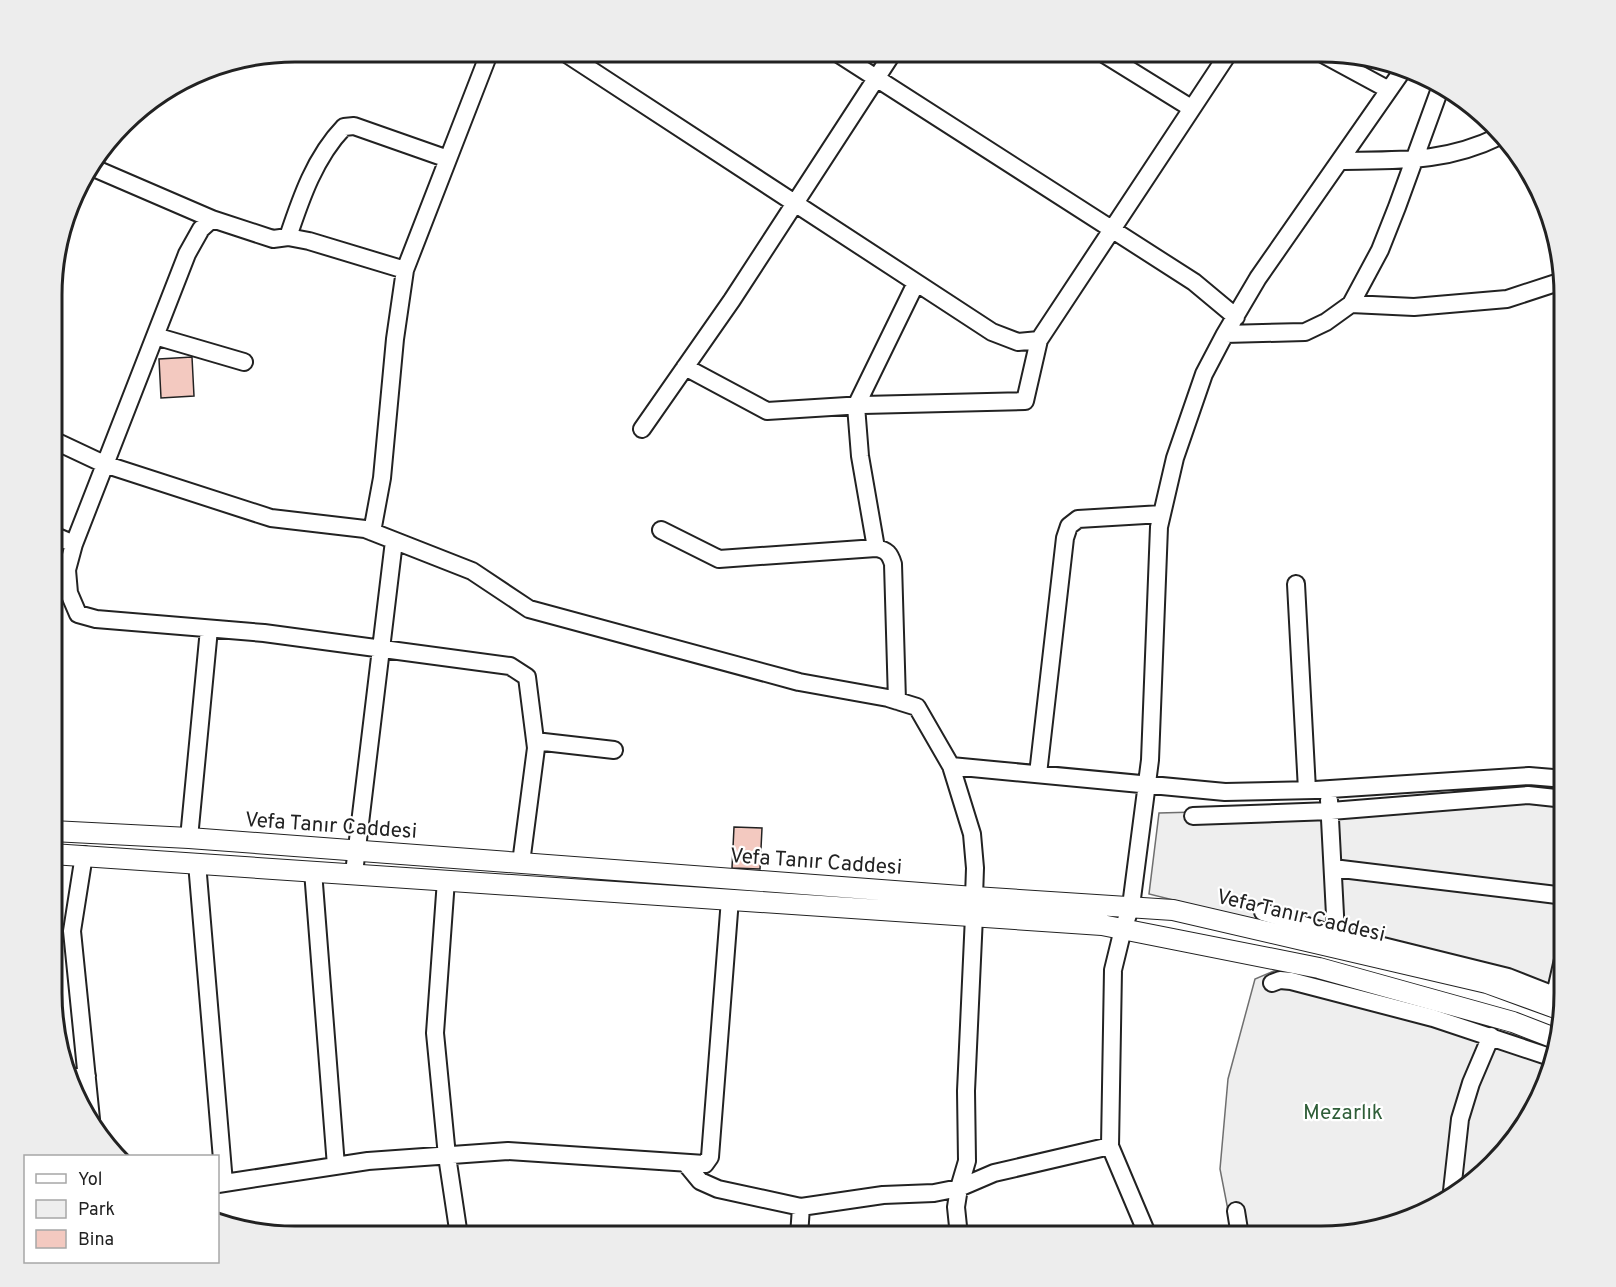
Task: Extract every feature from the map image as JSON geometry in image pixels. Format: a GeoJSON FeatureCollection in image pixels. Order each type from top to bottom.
{"type":"FeatureCollection","features":[{"type":"Feature","properties":{"kind":"main road","name":"Vefa Tanır Caddesi"},"geometry":{"type":"LineString","coordinates":[[62,832],[189,838],[521,863],[974,906],[1102,924],[1318,968],[1513,1022],[1550,1036]]}},
{"type":"Feature","properties":{"kind":"main road","name":"Vefa Tanır Caddesi"},"geometry":{"type":"LineString","coordinates":[[62,854],[730,899],[974,906],[1131,906],[1173,910],[1554,1000]]}},
{"type":"Feature","properties":{"kind":"street"},"geometry":{"type":"LineString","coordinates":[[372,532],[382,478],[394,339],[405,270],[486,62]]}},
{"type":"Feature","properties":{"kind":"street"},"geometry":{"type":"LineString","coordinates":[[579,62],[992,332],[1018,342],[1039,340]]}},
{"type":"Feature","properties":{"kind":"street"},"geometry":{"type":"LineString","coordinates":[[851,62],[1194,282],[1236,317]]}},
{"type":"Feature","properties":{"kind":"street"},"geometry":{"type":"LineString","coordinates":[[642,429],[795,204],[887,62]]}},
{"type":"Feature","properties":{"kind":"street"},"geometry":{"type":"LineString","coordinates":[[1117,62],[1191,108]]}},
{"type":"Feature","properties":{"kind":"street"},"geometry":{"type":"LineString","coordinates":[[685,367],[767,411],[1025,400],[1039,340],[1222,62]]}},
{"type":"Feature","properties":{"kind":"street"},"geometry":{"type":"LineString","coordinates":[[1337,62],[1389,90]]}},
{"type":"Feature","properties":{"kind":"street"},"geometry":{"type":"LineString","coordinates":[[1144,1226],[1110,1146],[1113,970],[1131,906],[1150,760],[1162,514],[1175,458],[1204,374],[1225,334],[1258,278],[1400,75]]}},
{"type":"Feature","properties":{"kind":"street"},"geometry":{"type":"LineString","coordinates":[[1225,334],[1305,332],[1326,322],[1351,304],[1380,250],[1438,93]]}},
{"type":"Feature","properties":{"kind":"street"},"geometry":{"type":"LineString","coordinates":[[288,237],[321,155],[344,127],[354,126],[448,159]]}},
{"type":"Feature","properties":{"kind":"street"},"geometry":{"type":"LineString","coordinates":[[1340,161],[1414,159],[1453,154],[1495,139]]}},
{"type":"Feature","properties":{"kind":"street"},"geometry":{"type":"LineString","coordinates":[[98,170],[212,219],[273,239],[288,237],[309,240],[405,270]]}},
{"type":"Feature","properties":{"kind":"street"},"geometry":{"type":"LineString","coordinates":[[212,219],[201,229],[188,254],[74,544],[67,570],[69,593],[78,614],[96,619],[381,648],[510,666],[519,671],[527,677],[536,748],[521,863]]}},
{"type":"Feature","properties":{"kind":"street"},"geometry":{"type":"LineString","coordinates":[[876,548],[860,456],[856,406],[916,283]]}},
{"type":"Feature","properties":{"kind":"street"},"geometry":{"type":"LineString","coordinates":[[1351,304],[1414,307],[1507,299],[1554,284]]}},
{"type":"Feature","properties":{"kind":"street"},"geometry":{"type":"LineString","coordinates":[[155,336],[244,362]]}},
{"type":"Feature","properties":{"kind":"street"},"geometry":{"type":"LineString","coordinates":[[62,445],[104,464],[271,518],[365,529],[472,571],[529,609],[799,682],[917,707],[951,766],[972,834],[975,868],[966,1091],[968,1161],[959,1188],[956,1207],[958,1226]]}},
{"type":"Feature","properties":{"kind":"street"},"geometry":{"type":"LineString","coordinates":[[1038,774],[1065,538],[1069,526],[1078,519],[1162,514]]}},
{"type":"Feature","properties":{"kind":"street"},"geometry":{"type":"LineString","coordinates":[[661,530],[719,559],[884,549],[890,554],[893,564],[897,701]]}},
{"type":"Feature","properties":{"kind":"street"},"geometry":{"type":"LineString","coordinates":[[62,539],[74,544]]}},
{"type":"Feature","properties":{"kind":"street"},"geometry":{"type":"LineString","coordinates":[[354,873],[394,541]]}},
{"type":"Feature","properties":{"kind":"street"},"geometry":{"type":"LineString","coordinates":[[1296,584],[1307,790]]}},
{"type":"Feature","properties":{"kind":"street"},"geometry":{"type":"LineString","coordinates":[[189,838],[209,629]]}},
{"type":"Feature","properties":{"kind":"street"},"geometry":{"type":"LineString","coordinates":[[535,741],[614,750]]}},
{"type":"Feature","properties":{"kind":"street"},"geometry":{"type":"LineString","coordinates":[[951,766],[1225,792],[1328,789],[1529,776],[1554,777]]}},
{"type":"Feature","properties":{"kind":"street"},"geometry":{"type":"LineString","coordinates":[[1328,789],[1336,934]]}},
{"type":"Feature","properties":{"kind":"street"},"geometry":{"type":"LineString","coordinates":[[1193,816],[1331,811],[1528,795],[1554,798]]}},
{"type":"Feature","properties":{"kind":"street"},"geometry":{"type":"LineString","coordinates":[[78,1076],[72,931],[84,855]]}},
{"type":"Feature","properties":{"kind":"street"},"geometry":{"type":"LineString","coordinates":[[197,863],[219,1155]]}},
{"type":"Feature","properties":{"kind":"street"},"geometry":{"type":"LineString","coordinates":[[1333,868],[1554,895]]}},
{"type":"Feature","properties":{"kind":"street"},"geometry":{"type":"LineString","coordinates":[[313,871],[336,1166]]}},
{"type":"Feature","properties":{"kind":"street"},"geometry":{"type":"LineString","coordinates":[[446,880],[435,1033],[447,1156],[458,1226]]}},
{"type":"Feature","properties":{"kind":"street"},"geometry":{"type":"LineString","coordinates":[[219,1157],[221,1184],[368,1161],[508,1151],[705,1164],[710,1157],[730,899]]}},
{"type":"Feature","properties":{"kind":"street"},"geometry":{"type":"LineString","coordinates":[[1263,912],[1336,934],[1508,977],[1554,999]]}},
{"type":"Feature","properties":{"kind":"street"},"geometry":{"type":"LineString","coordinates":[[1272,983],[1280,980],[1291,981],[1433,1018],[1546,1056]]}},
{"type":"Feature","properties":{"kind":"street"},"geometry":{"type":"LineString","coordinates":[[1453,1185],[1460,1119],[1491,1036]]}},
{"type":"Feature","properties":{"kind":"street"},"geometry":{"type":"LineString","coordinates":[[686,1164],[700,1181],[718,1189],[801,1206],[883,1195],[934,1193],[959,1188],[994,1173],[1110,1146]]}},
{"type":"Feature","properties":{"kind":"street"},"geometry":{"type":"LineString","coordinates":[[800,1226],[801,1206]]}},
{"type":"Feature","properties":{"kind":"street"},"geometry":{"type":"LineString","coordinates":[[1236,1212],[1238,1226]]}},
{"type":"Feature","properties":{"kind":"green space"},"geometry":{"type":"Polygon","coordinates":[[[1554,796],[1554,1002],[1517,985],[1149,894],[1159,813],[1311,809],[1554,796]]]}},
{"type":"Feature","properties":{"kind":"green space","name":"Mezarlık"},"geometry":{"type":"Polygon","coordinates":[[[1276,970],[1515,1035],[1548,1048],[1547,1053],[1530,1096],[1515,1122],[1497,1146],[1475,1168],[1438,1194],[1397,1213],[1352,1224],[1231,1226],[1220,1169],[1228,1079],[1255,979],[1276,970]]]}},
{"type":"Feature","properties":{"kind":"building"},"geometry":{"type":"Polygon","coordinates":[[[192,357],[194,396],[161,398],[159,359],[192,357]]]}},
{"type":"Feature","properties":{"kind":"building"},"geometry":{"type":"Polygon","coordinates":[[[734,827],[762,828],[760,869],[732,868],[734,827]]]}}]}
